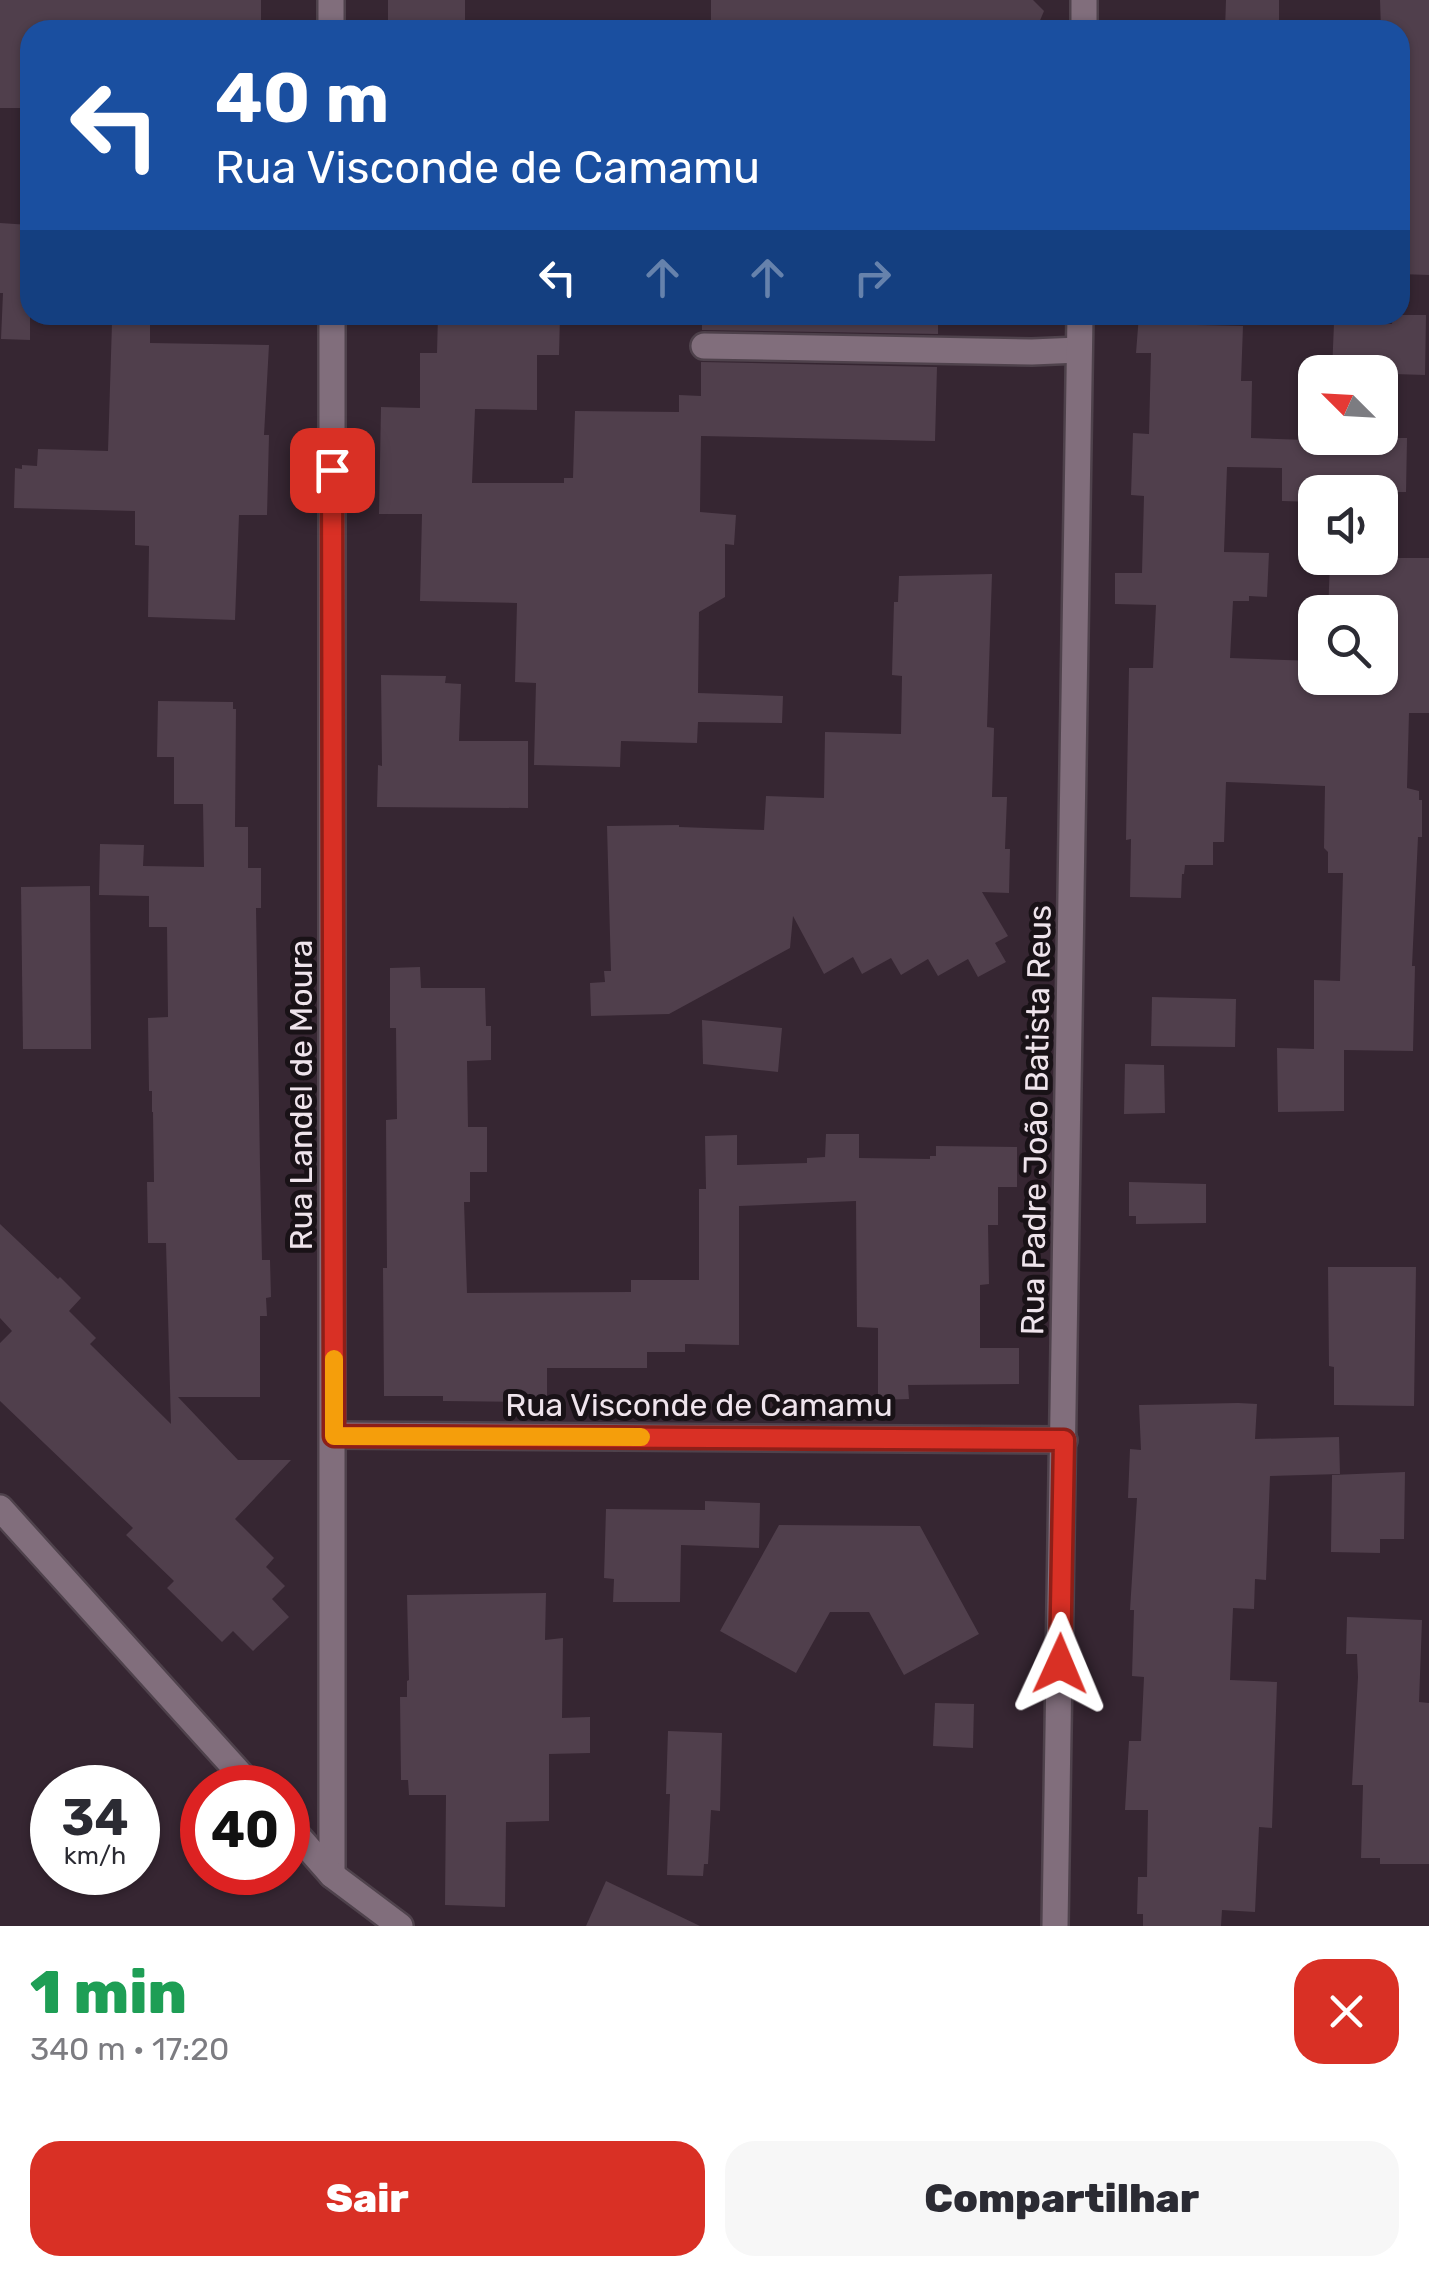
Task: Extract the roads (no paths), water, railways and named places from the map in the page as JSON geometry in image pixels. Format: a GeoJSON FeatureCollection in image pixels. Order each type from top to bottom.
{"type":"FeatureCollection","features":[{"type":"Feature","properties":{"kind":"street","name":"Rua Landel de Moura"},"geometry":{"type":"LineString","coordinates":[[332,325],[332,1875]]}},
{"type":"Feature","properties":{"kind":"street","name":"Rua Padre João Batista Reus"},"geometry":{"type":"LineString","coordinates":[[1056,1926],[1080,325]]}},
{"type":"Feature","properties":{"kind":"street"},"geometry":{"type":"LineString","coordinates":[[704,346],[1080,350]]}},
{"type":"Feature","properties":{"kind":"street","name":"Rua Visconde de Camamu"},"geometry":{"type":"LineString","coordinates":[[334,1436],[1064,1440]]}},
{"type":"Feature","properties":{"kind":"street"},"geometry":{"type":"LineString","coordinates":[[0,1508],[232,1765]]}},
{"type":"Feature","properties":{"kind":"street"},"geometry":{"type":"LineString","coordinates":[[310,1850],[332,1875],[400,1926]]}}]}
